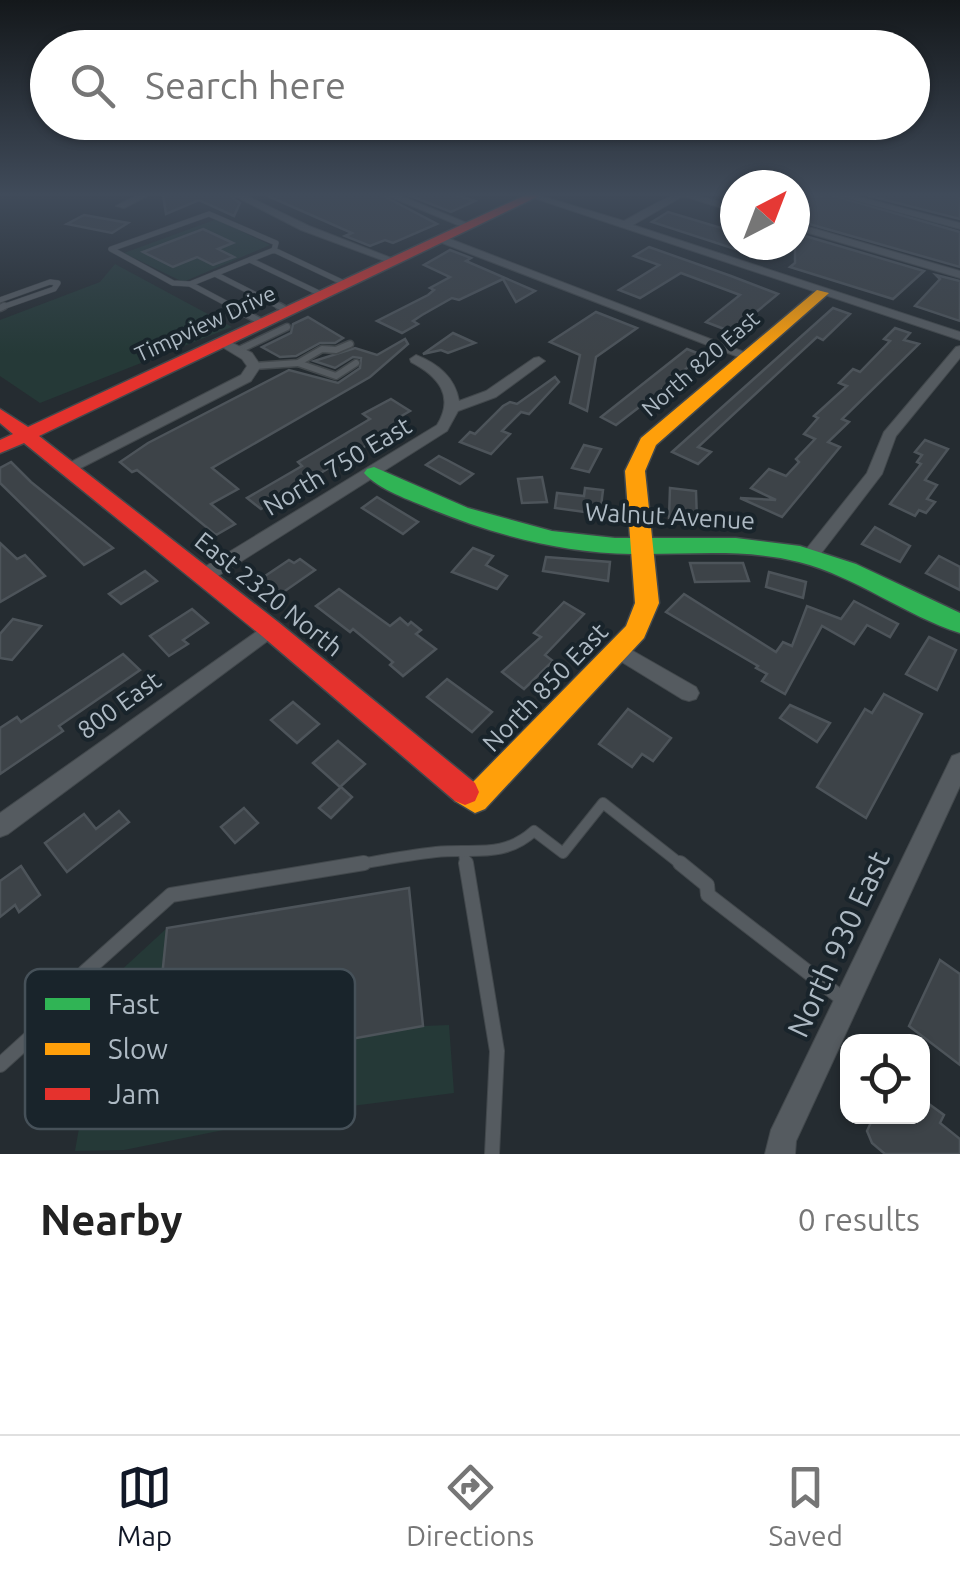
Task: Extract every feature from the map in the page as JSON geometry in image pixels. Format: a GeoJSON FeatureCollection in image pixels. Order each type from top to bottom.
{"type":"FeatureCollection","features":[{"type":"Feature","properties":{"kind":"street"},"geometry":{"type":"LineString","coordinates":[[355,247],[394,261]]}},
{"type":"Feature","properties":{"kind":"street","name":"Timpview Drive"},"geometry":{"type":"LineString","coordinates":[[0,447],[230,347],[263,323],[288,319],[323,295],[424,247]]}},
{"type":"Feature","properties":{"kind":"street"},"geometry":{"type":"LineString","coordinates":[[460,247],[746,356]]}},
{"type":"Feature","properties":{"kind":"street"},"geometry":{"type":"LineString","coordinates":[[688,247],[960,336]]}},
{"type":"Feature","properties":{"kind":"street"},"geometry":{"type":"LineString","coordinates":[[865,247],[960,275]]}},
{"type":"Feature","properties":{"kind":"street","name":"North 820 East"},"geometry":{"type":"LineString","coordinates":[[642,547],[634,489],[640,456],[657,431],[822,293]]}},
{"type":"Feature","properties":{"kind":"street"},"geometry":{"type":"LineString","coordinates":[[68,469],[246,378],[254,366],[230,347]]}},
{"type":"Feature","properties":{"kind":"street"},"geometry":{"type":"LineString","coordinates":[[810,556],[874,474],[889,435],[960,350]]}},
{"type":"Feature","properties":{"kind":"street"},"geometry":{"type":"LineString","coordinates":[[416,359],[446,379],[454,408]]}},
{"type":"Feature","properties":{"kind":"street","name":"North 750 East"},"geometry":{"type":"LineString","coordinates":[[204,576],[432,438],[454,408],[490,394],[539,361]]}},
{"type":"Feature","properties":{"kind":"street","name":"East 2320 North"},"geometry":{"type":"LineString","coordinates":[[0,414],[270,629],[475,800]]}},
{"type":"Feature","properties":{"kind":"street","name":"Walnut Avenue"},"geometry":{"type":"LineString","coordinates":[[374,473],[440,506],[497,526],[642,547],[746,546],[810,556],[960,624]]}},
{"type":"Feature","properties":{"kind":"street","name":"North 850 East"},"geometry":{"type":"LineString","coordinates":[[475,800],[636,632],[647,603],[642,547]]}},
{"type":"Feature","properties":{"kind":"street","name":"800 East"},"geometry":{"type":"LineString","coordinates":[[0,826],[270,629]]}},
{"type":"Feature","properties":{"kind":"street"},"geometry":{"type":"LineString","coordinates":[[618,651],[689,692]]}},
{"type":"Feature","properties":{"kind":"street","name":"North 930 East"},"geometry":{"type":"LineString","coordinates":[[780,1154],[781,1140],[960,764]]}},
{"type":"Feature","properties":{"kind":"lane"},"geometry":{"type":"LineString","coordinates":[[116,247],[110,249],[174,284],[190,284],[274,250],[346,284]]}},
{"type":"Feature","properties":{"kind":"lane"},"geometry":{"type":"LineString","coordinates":[[250,260],[323,295]]}},
{"type":"Feature","properties":{"kind":"lane"},"geometry":{"type":"LineString","coordinates":[[215,274],[288,319]]}},
{"type":"Feature","properties":{"kind":"lane"},"geometry":{"type":"LineString","coordinates":[[0,300],[50,282],[58,283],[54,288],[0,308]]}},
{"type":"Feature","properties":{"kind":"lane"},"geometry":{"type":"LineString","coordinates":[[190,284],[263,323]]}},
{"type":"Feature","properties":{"kind":"lane"},"geometry":{"type":"LineString","coordinates":[[230,347],[288,319]]}},
{"type":"Feature","properties":{"kind":"lane"},"geometry":{"type":"LineString","coordinates":[[254,366],[298,362],[322,349],[336,350],[350,344]]}},
{"type":"Feature","properties":{"kind":"lane"},"geometry":{"type":"LineString","coordinates":[[298,362],[325,377],[348,373],[356,363]]}},
{"type":"Feature","properties":{"kind":"lane"},"geometry":{"type":"LineString","coordinates":[[88,969],[171,895],[440,851],[464,854],[510,850],[534,831],[562,854],[603,804],[707,885],[708,895],[846,1002]]}},
{"type":"Feature","properties":{"kind":"lane"},"geometry":{"type":"LineString","coordinates":[[464,854],[496,1051],[492,1154]]}},
{"type":"Feature","properties":{"kind":"lane"},"geometry":{"type":"LineString","coordinates":[[0,1066],[25,1043]]}},
{"type":"Feature","properties":{"kind":"green space"},"geometry":{"type":"Polygon","coordinates":[[[141,247],[266,247],[183,282],[124,253],[141,247]]]}},
{"type":"Feature","properties":{"kind":"green space"},"geometry":{"type":"Polygon","coordinates":[[[115,264],[232,327],[40,403],[0,376],[0,320],[100,282],[115,264]]]}},
{"type":"Feature","properties":{"kind":"green space"},"geometry":{"type":"Polygon","coordinates":[[[167,928],[163,969],[122,969],[167,928]]]}},
{"type":"Feature","properties":{"kind":"green space"},"geometry":{"type":"Polygon","coordinates":[[[449,1025],[454,1093],[355,1106],[355,1038],[449,1025]]]}},
{"type":"Feature","properties":{"kind":"green space"},"geometry":{"type":"Polygon","coordinates":[[[79,1129],[228,1129],[124,1150],[75,1151],[79,1129]]]}},
{"type":"Feature","properties":{"kind":"building"},"geometry":{"type":"Polygon","coordinates":[[[156,247],[223,247],[218,249],[234,257],[213,265],[197,257],[173,267],[143,252],[156,247]]]}},
{"type":"Feature","properties":{"kind":"building"},"geometry":{"type":"Polygon","coordinates":[[[649,247],[778,294],[732,332],[706,322],[740,295],[681,273],[640,298],[619,290],[659,265],[634,256],[649,247]]]}},
{"type":"Feature","properties":{"kind":"building"},"geometry":{"type":"Polygon","coordinates":[[[810,247],[842,247],[924,271],[893,299],[790,267],[795,260],[810,260],[810,247]]]}},
{"type":"Feature","properties":{"kind":"building"},"geometry":{"type":"Polygon","coordinates":[[[889,247],[960,247],[960,267],[889,247]]]}},
{"type":"Feature","properties":{"kind":"building"},"geometry":{"type":"Polygon","coordinates":[[[450,250],[535,291],[516,302],[503,279],[459,300],[452,298],[413,321],[418,324],[402,333],[377,321],[428,295],[434,290],[430,288],[450,277],[424,265],[450,250]]]}},
{"type":"Feature","properties":{"kind":"building"},"geometry":{"type":"Polygon","coordinates":[[[936,275],[960,281],[960,321],[915,306],[940,279],[936,275]]]}},
{"type":"Feature","properties":{"kind":"building"},"geometry":{"type":"Polygon","coordinates":[[[833,308],[850,314],[823,340],[817,337],[698,447],[711,452],[698,464],[672,452],[833,308]]]}},
{"type":"Feature","properties":{"kind":"building"},"geometry":{"type":"Polygon","coordinates":[[[596,312],[637,328],[596,357],[587,411],[570,403],[580,355],[550,342],[596,312]]]}},
{"type":"Feature","properties":{"kind":"building"},"geometry":{"type":"Polygon","coordinates":[[[308,317],[343,338],[335,343],[320,343],[296,356],[280,357],[262,347],[291,333],[293,324],[308,317]]]}},
{"type":"Feature","properties":{"kind":"building"},"geometry":{"type":"Polygon","coordinates":[[[895,328],[910,333],[904,340],[919,344],[842,419],[849,422],[828,442],[840,447],[782,517],[740,498],[776,500],[751,488],[769,469],[786,476],[799,462],[796,459],[815,439],[804,434],[818,418],[814,416],[847,386],[839,383],[853,369],[860,372],[890,341],[884,339],[895,328]]]}},
{"type":"Feature","properties":{"kind":"building"},"geometry":{"type":"Polygon","coordinates":[[[453,333],[475,343],[448,353],[441,350],[423,354],[453,333]]]}},
{"type":"Feature","properties":{"kind":"building"},"geometry":{"type":"Polygon","coordinates":[[[405,339],[408,344],[370,377],[212,468],[238,489],[211,504],[235,524],[216,535],[137,470],[132,472],[120,462],[148,443],[289,370],[338,383],[360,368],[361,358],[353,357],[335,368],[314,361],[355,348],[377,355],[405,339]]]}},
{"type":"Feature","properties":{"kind":"building"},"geometry":{"type":"Polygon","coordinates":[[[687,349],[702,355],[664,388],[616,425],[601,417],[687,349]]]}},
{"type":"Feature","properties":{"kind":"building"},"geometry":{"type":"Polygon","coordinates":[[[555,377],[559,382],[529,414],[521,412],[502,431],[510,434],[491,454],[460,442],[470,432],[475,434],[503,406],[517,404],[555,377]]]}},
{"type":"Feature","properties":{"kind":"building"},"geometry":{"type":"Polygon","coordinates":[[[391,399],[410,411],[398,418],[405,422],[261,509],[247,498],[302,466],[298,462],[370,419],[363,414],[391,399]]]}},
{"type":"Feature","properties":{"kind":"building"},"geometry":{"type":"Polygon","coordinates":[[[925,440],[948,449],[925,480],[937,485],[927,499],[935,502],[926,513],[919,510],[915,516],[890,504],[921,464],[917,462],[922,455],[915,452],[925,440]]]}},
{"type":"Feature","properties":{"kind":"building"},"geometry":{"type":"Polygon","coordinates":[[[584,445],[601,449],[589,472],[572,468],[584,445]]]}},
{"type":"Feature","properties":{"kind":"building"},"geometry":{"type":"Polygon","coordinates":[[[439,456],[473,474],[460,484],[426,465],[439,456]]]}},
{"type":"Feature","properties":{"kind":"building"},"geometry":{"type":"Polygon","coordinates":[[[11,462],[113,548],[84,565],[0,483],[0,468],[11,462]]]}},
{"type":"Feature","properties":{"kind":"building"},"geometry":{"type":"Polygon","coordinates":[[[542,477],[547,502],[522,503],[518,479],[542,477]]]}},
{"type":"Feature","properties":{"kind":"building"},"geometry":{"type":"Polygon","coordinates":[[[585,488],[603,490],[600,514],[555,508],[557,493],[584,496],[585,488]]]}},
{"type":"Feature","properties":{"kind":"building"},"geometry":{"type":"Polygon","coordinates":[[[670,488],[696,491],[697,521],[669,518],[670,488]]]}},
{"type":"Feature","properties":{"kind":"building"},"geometry":{"type":"Polygon","coordinates":[[[377,497],[418,522],[403,534],[362,508],[377,497]]]}},
{"type":"Feature","properties":{"kind":"building"},"geometry":{"type":"Polygon","coordinates":[[[875,527],[910,546],[900,562],[862,544],[875,527]]]}},
{"type":"Feature","properties":{"kind":"building"},"geometry":{"type":"Polygon","coordinates":[[[0,543],[17,559],[25,555],[45,576],[0,602],[0,543]]]}},
{"type":"Feature","properties":{"kind":"building"},"geometry":{"type":"Polygon","coordinates":[[[473,548],[493,556],[486,565],[507,576],[497,589],[452,572],[473,548]]]}},
{"type":"Feature","properties":{"kind":"building"},"geometry":{"type":"Polygon","coordinates":[[[939,556],[960,567],[960,590],[926,573],[939,556]]]}},
{"type":"Feature","properties":{"kind":"building"},"geometry":{"type":"Polygon","coordinates":[[[546,557],[610,562],[608,581],[543,571],[546,557]]]}},
{"type":"Feature","properties":{"kind":"building"},"geometry":{"type":"Polygon","coordinates":[[[300,559],[315,570],[282,593],[262,578],[289,560],[294,563],[300,559]]]}},
{"type":"Feature","properties":{"kind":"building"},"geometry":{"type":"Polygon","coordinates":[[[690,563],[743,563],[749,581],[695,582],[690,563]]]}},
{"type":"Feature","properties":{"kind":"building"},"geometry":{"type":"Polygon","coordinates":[[[145,571],[157,581],[121,604],[109,594],[145,571]]]}},
{"type":"Feature","properties":{"kind":"building"},"geometry":{"type":"Polygon","coordinates":[[[769,572],[806,582],[803,598],[766,587],[769,572]]]}},
{"type":"Feature","properties":{"kind":"building"},"geometry":{"type":"Polygon","coordinates":[[[339,589],[390,626],[400,618],[408,625],[411,622],[421,630],[416,634],[436,649],[403,676],[390,665],[393,662],[353,629],[350,632],[316,606],[339,589]]]}},
{"type":"Feature","properties":{"kind":"building"},"geometry":{"type":"Polygon","coordinates":[[[684,594],[776,652],[783,642],[792,646],[807,606],[841,619],[854,601],[898,624],[890,637],[867,625],[854,644],[822,626],[785,694],[762,681],[767,674],[758,666],[666,612],[684,594]]]}},
{"type":"Feature","properties":{"kind":"building"},"geometry":{"type":"Polygon","coordinates":[[[564,602],[584,614],[545,655],[553,661],[524,689],[502,672],[541,637],[534,633],[564,602]]]}},
{"type":"Feature","properties":{"kind":"building"},"geometry":{"type":"Polygon","coordinates":[[[192,609],[208,623],[183,640],[188,644],[169,656],[150,636],[192,609]]]}},
{"type":"Feature","properties":{"kind":"building"},"geometry":{"type":"Polygon","coordinates":[[[13,619],[41,626],[12,660],[0,658],[0,634],[13,619]]]}},
{"type":"Feature","properties":{"kind":"building"},"geometry":{"type":"Polygon","coordinates":[[[929,637],[956,650],[937,690],[906,674],[929,637]]]}},
{"type":"Feature","properties":{"kind":"building"},"geometry":{"type":"Polygon","coordinates":[[[123,654],[140,670],[59,726],[63,731],[0,774],[0,728],[17,717],[21,722],[123,654]]]}},
{"type":"Feature","properties":{"kind":"building"},"geometry":{"type":"Polygon","coordinates":[[[447,679],[492,712],[472,732],[427,697],[447,679]]]}},
{"type":"Feature","properties":{"kind":"building"},"geometry":{"type":"Polygon","coordinates":[[[884,694],[922,714],[866,818],[817,787],[865,709],[872,713],[884,694]]]}},
{"type":"Feature","properties":{"kind":"building"},"geometry":{"type":"Polygon","coordinates":[[[293,702],[319,724],[297,743],[271,720],[293,702]]]}},
{"type":"Feature","properties":{"kind":"building"},"geometry":{"type":"Polygon","coordinates":[[[790,705],[830,723],[817,742],[780,718],[790,705]]]}},
{"type":"Feature","properties":{"kind":"building"},"geometry":{"type":"Polygon","coordinates":[[[628,709],[671,738],[653,761],[642,754],[632,767],[599,744],[628,709]]]}},
{"type":"Feature","properties":{"kind":"building"},"geometry":{"type":"Polygon","coordinates":[[[338,741],[365,764],[340,787],[313,763],[338,741]]]}},
{"type":"Feature","properties":{"kind":"building"},"geometry":{"type":"Polygon","coordinates":[[[341,787],[352,797],[331,818],[319,808],[341,787]]]}},
{"type":"Feature","properties":{"kind":"building"},"geometry":{"type":"Polygon","coordinates":[[[244,808],[258,823],[235,843],[221,827],[244,808]]]}},
{"type":"Feature","properties":{"kind":"building"},"geometry":{"type":"Polygon","coordinates":[[[119,811],[129,822],[67,872],[45,843],[84,814],[96,829],[119,811]]]}},
{"type":"Feature","properties":{"kind":"building"},"geometry":{"type":"Polygon","coordinates":[[[21,866],[40,895],[19,912],[15,905],[0,917],[0,881],[21,866]]]}},
{"type":"Feature","properties":{"kind":"building"},"geometry":{"type":"Polygon","coordinates":[[[409,888],[423,1026],[355,1038],[355,969],[163,969],[167,928],[409,888]]]}},
{"type":"Feature","properties":{"kind":"building"},"geometry":{"type":"Polygon","coordinates":[[[940,960],[960,974],[960,1065],[930,1042],[930,1034],[919,1034],[909,1026],[940,960]]]}},
{"type":"Feature","properties":{"kind":"building"},"geometry":{"type":"Polygon","coordinates":[[[930,1105],[944,1115],[940,1123],[960,1139],[960,1154],[885,1154],[872,1143],[867,1131],[870,1124],[930,1124],[930,1105]]]}},
{"type":"Feature","properties":{"kind":"traffic: fast"},"geometry":{"type":"LineString","coordinates":[[374,473],[460,513],[552,539],[635,547],[736,545],[800,554],[871,580],[960,624]]}},
{"type":"Feature","properties":{"kind":"traffic: slow"},"geometry":{"type":"LineString","coordinates":[[465,792],[475,800],[636,631],[647,603],[635,471],[648,442],[822,293]]}},
{"type":"Feature","properties":{"kind":"traffic: jam"},"geometry":{"type":"LineString","coordinates":[[0,447],[425,247]]}},
{"type":"Feature","properties":{"kind":"traffic: jam"},"geometry":{"type":"LineString","coordinates":[[0,414],[270,629],[465,792]]}}]}
